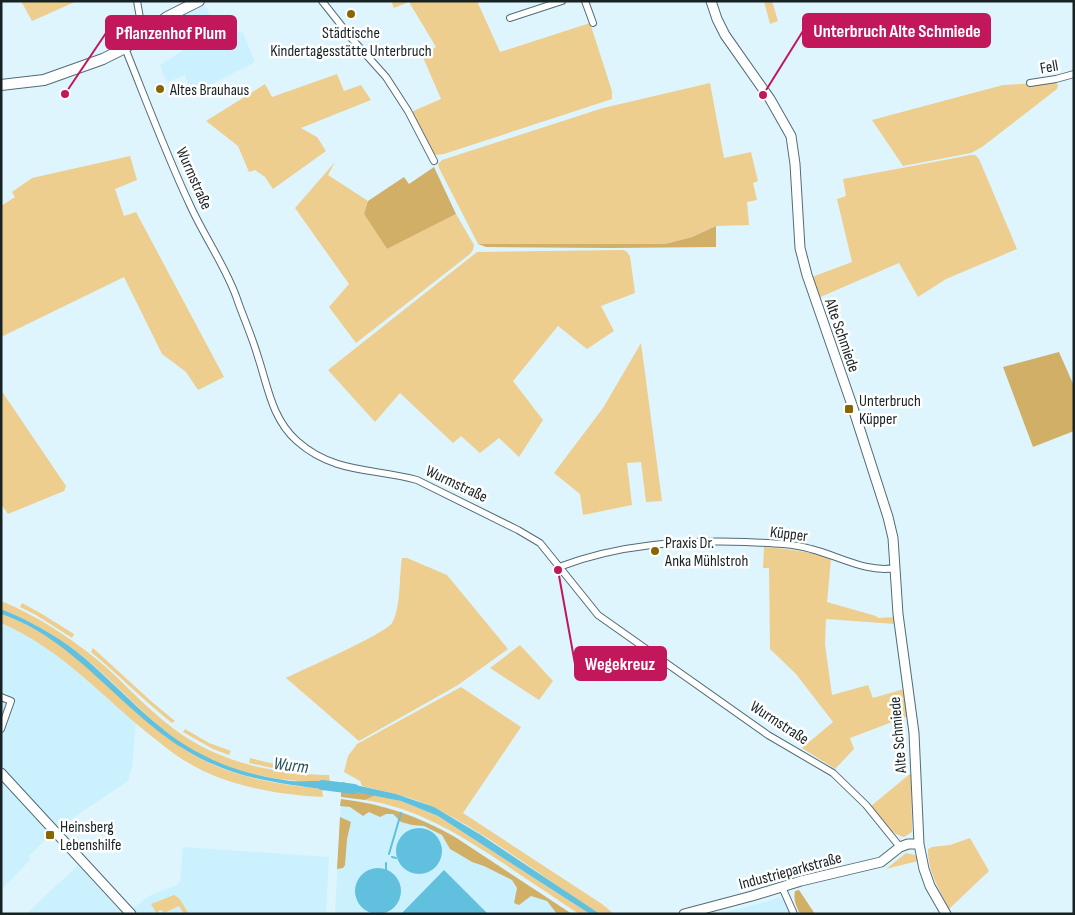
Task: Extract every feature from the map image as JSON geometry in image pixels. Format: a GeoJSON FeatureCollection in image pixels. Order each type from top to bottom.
{"type":"FeatureCollection","features":[{"type":"Feature","properties":{"kind":"main road"},"geometry":{"type":"LineString","coordinates":[[1,85],[35,82],[61,75],[103,59],[125,48],[167,17],[199,1]]}},
{"type":"Feature","properties":{"kind":"street"},"geometry":{"type":"LineString","coordinates":[[137,1],[143,35]]}},
{"type":"Feature","properties":{"kind":"street"},"geometry":{"type":"LineString","coordinates":[[322,1],[352,39],[386,77],[408,111],[434,161]]}},
{"type":"Feature","properties":{"kind":"street"},"geometry":{"type":"LineString","coordinates":[[510,18],[562,1]]}},
{"type":"Feature","properties":{"kind":"street"},"geometry":{"type":"LineString","coordinates":[[585,1],[593,23]]}},
{"type":"Feature","properties":{"kind":"street","name":"Alte Schmiede"},"geometry":{"type":"LineString","coordinates":[[711,1],[725,35],[770,99],[791,136],[795,164],[800,248],[806,275],[852,405],[893,538],[898,614],[914,733],[919,844],[930,886],[946,914]]}},
{"type":"Feature","properties":{"kind":"street","name":"Wurmstraße"},"geometry":{"type":"LineString","coordinates":[[125,48],[179,182],[194,214],[225,270],[254,343],[268,394],[283,426],[296,440],[306,449],[328,462],[355,470],[403,476],[417,480],[518,530],[540,543],[598,615],[768,734],[833,773],[866,805],[900,847]]}},
{"type":"Feature","properties":{"kind":"street","name":"Fell"},"geometry":{"type":"LineString","coordinates":[[1030,83],[1056,80],[1074,74]]}},
{"type":"Feature","properties":{"kind":"street","name":"Küpper"},"geometry":{"type":"LineString","coordinates":[[559,567],[607,551],[669,543],[717,541],[775,543],[810,548],[874,569],[895,568]]}},
{"type":"Feature","properties":{"kind":"street"},"geometry":{"type":"LineString","coordinates":[[1,698],[11,701],[1,729]]}},
{"type":"Feature","properties":{"kind":"street"},"geometry":{"type":"LineString","coordinates":[[1,774],[131,914]]}},
{"type":"Feature","properties":{"kind":"street"},"geometry":{"type":"LineString","coordinates":[[900,847],[908,844],[919,844]]}},
{"type":"Feature","properties":{"kind":"street","name":"Industrieparkstraße"},"geometry":{"type":"LineString","coordinates":[[684,914],[801,880],[881,862],[900,847]]}},
{"type":"Feature","properties":{"kind":"street"},"geometry":{"type":"LineString","coordinates":[[782,887],[794,914]]}},
{"type":"Feature","properties":{"kind":"shaded area"},"geometry":{"type":"Polygon","coordinates":[[[21,1],[77,1],[32,21],[21,1]]]}},
{"type":"Feature","properties":{"kind":"shaded area"},"geometry":{"type":"Polygon","coordinates":[[[391,1],[477,1],[500,52],[590,23],[612,91],[612,99],[436,155],[431,152],[411,112],[441,99],[422,55],[436,47],[409,2],[394,8],[391,1]]]}},
{"type":"Feature","properties":{"kind":"shaded area"},"geometry":{"type":"Polygon","coordinates":[[[764,1],[772,1],[778,21],[770,24],[764,1]]]}},
{"type":"Feature","properties":{"kind":"shaded area"},"geometry":{"type":"Polygon","coordinates":[[[205,5],[221,33],[229,29],[243,33],[255,62],[210,85],[190,91],[185,75],[168,82],[164,76],[160,65],[182,51],[164,28],[205,5]]]}},
{"type":"Feature","properties":{"kind":"shaded area"},"geometry":{"type":"Polygon","coordinates":[[[337,74],[344,91],[361,85],[371,100],[301,128],[317,137],[326,151],[273,189],[265,177],[255,170],[249,172],[238,146],[206,121],[265,84],[272,97],[337,74]]]}},
{"type":"Feature","properties":{"kind":"shaded area"},"geometry":{"type":"Polygon","coordinates":[[[1055,82],[1058,85],[1057,89],[982,147],[971,153],[903,166],[872,120],[1003,85],[1055,82]]]}},
{"type":"Feature","properties":{"kind":"shaded area"},"geometry":{"type":"Polygon","coordinates":[[[710,83],[724,158],[751,152],[758,181],[753,183],[757,200],[747,202],[749,225],[716,226],[692,237],[665,244],[478,244],[439,168],[438,164],[442,160],[603,108],[710,83]]]}},
{"type":"Feature","properties":{"kind":"shaded area"},"geometry":{"type":"Polygon","coordinates":[[[975,155],[979,159],[1017,249],[946,279],[918,297],[899,263],[818,298],[812,277],[852,262],[837,199],[846,196],[843,179],[975,155]]]}},
{"type":"Feature","properties":{"kind":"shaded area"},"geometry":{"type":"Polygon","coordinates":[[[130,156],[137,180],[115,189],[124,216],[136,212],[224,377],[198,390],[186,372],[162,354],[124,277],[1,337],[1,206],[15,197],[12,192],[32,178],[130,156]]]}},
{"type":"Feature","properties":{"kind":"shaded area"},"geometry":{"type":"Polygon","coordinates":[[[335,162],[328,175],[368,201],[364,214],[387,249],[456,214],[474,245],[470,254],[356,343],[329,307],[349,284],[295,208],[335,162]]]}},
{"type":"Feature","properties":{"kind":"shaded area"},"geometry":{"type":"Polygon","coordinates":[[[434,167],[456,214],[387,249],[364,214],[368,201],[404,177],[409,184],[434,167]]]}},
{"type":"Feature","properties":{"kind":"shaded area"},"geometry":{"type":"Polygon","coordinates":[[[716,226],[716,247],[486,247],[478,244],[665,244],[692,237],[716,226]]]}},
{"type":"Feature","properties":{"kind":"shaded area"},"geometry":{"type":"Polygon","coordinates":[[[626,251],[630,256],[635,293],[601,306],[614,331],[587,349],[558,326],[513,381],[543,420],[519,457],[499,438],[480,453],[461,436],[453,443],[400,393],[375,422],[328,370],[477,252],[626,251]]]}},
{"type":"Feature","properties":{"kind":"shaded area"},"geometry":{"type":"Polygon","coordinates":[[[641,343],[662,501],[646,502],[641,462],[627,463],[632,505],[583,515],[580,494],[554,473],[603,408],[641,343]]]}},
{"type":"Feature","properties":{"kind":"shaded area"},"geometry":{"type":"Polygon","coordinates":[[[1059,352],[1074,386],[1074,431],[1033,447],[1003,367],[1059,352]]]}},
{"type":"Feature","properties":{"kind":"shaded area"},"geometry":{"type":"Polygon","coordinates":[[[1,390],[66,486],[64,491],[8,514],[1,504],[1,390]]]}},
{"type":"Feature","properties":{"kind":"shaded area"},"geometry":{"type":"Polygon","coordinates":[[[764,547],[806,552],[831,559],[827,602],[878,618],[894,617],[895,624],[826,619],[825,644],[832,695],[868,685],[873,698],[904,689],[908,716],[850,738],[854,749],[835,769],[802,748],[833,722],[796,674],[770,649],[769,568],[763,568],[764,547]]]}},
{"type":"Feature","properties":{"kind":"shaded area"},"geometry":{"type":"Polygon","coordinates":[[[402,558],[407,558],[447,575],[508,649],[458,685],[359,741],[286,678],[359,643],[392,623],[397,609],[402,558]]]}},
{"type":"Feature","properties":{"kind":"shaded area"},"geometry":{"type":"Polygon","coordinates":[[[1,601],[44,622],[83,648],[165,722],[203,747],[238,761],[273,770],[329,775],[330,782],[293,781],[267,777],[235,769],[204,756],[186,746],[154,721],[77,652],[40,628],[1,609],[1,601]]]}},
{"type":"Feature","properties":{"kind":"shaded area"},"geometry":{"type":"Polygon","coordinates":[[[22,603],[74,634],[72,638],[20,607],[22,603]]]}},
{"type":"Feature","properties":{"kind":"shaded area"},"geometry":{"type":"Polygon","coordinates":[[[1,614],[27,625],[74,656],[159,731],[197,757],[231,772],[249,777],[322,789],[323,797],[253,788],[218,777],[187,762],[131,720],[62,659],[23,634],[1,623],[1,614]]]}},
{"type":"Feature","properties":{"kind":"shaded area"},"geometry":{"type":"Polygon","coordinates":[[[1,623],[22,632],[48,647],[136,723],[132,767],[128,781],[58,828],[29,856],[30,860],[1,890],[1,623]]]}},
{"type":"Feature","properties":{"kind":"shaded area"},"geometry":{"type":"Polygon","coordinates":[[[520,645],[553,681],[539,700],[490,668],[520,645]]]}},
{"type":"Feature","properties":{"kind":"shaded area"},"geometry":{"type":"Polygon","coordinates":[[[93,648],[175,721],[172,723],[151,706],[91,652],[93,648]]]}},
{"type":"Feature","properties":{"kind":"shaded area"},"geometry":{"type":"Polygon","coordinates":[[[461,687],[521,727],[463,813],[602,904],[614,914],[600,914],[457,819],[427,804],[362,786],[360,781],[344,772],[348,756],[357,744],[461,687]]]}},
{"type":"Feature","properties":{"kind":"shaded area"},"geometry":{"type":"Polygon","coordinates":[[[185,729],[209,743],[231,751],[229,755],[213,749],[183,732],[185,729]]]}},
{"type":"Feature","properties":{"kind":"shaded area"},"geometry":{"type":"Polygon","coordinates":[[[250,758],[282,766],[303,768],[303,772],[286,771],[249,763],[250,758]]]}},
{"type":"Feature","properties":{"kind":"shaded area"},"geometry":{"type":"Polygon","coordinates":[[[911,773],[912,832],[904,837],[889,829],[871,806],[911,773]]]}},
{"type":"Feature","properties":{"kind":"shaded area"},"geometry":{"type":"Polygon","coordinates":[[[341,789],[376,795],[365,800],[341,797],[341,789]]]}},
{"type":"Feature","properties":{"kind":"shaded area"},"geometry":{"type":"Polygon","coordinates":[[[376,795],[401,801],[438,816],[590,914],[579,914],[487,853],[437,824],[402,809],[365,800],[376,795]]]}},
{"type":"Feature","properties":{"kind":"shaded area"},"geometry":{"type":"Polygon","coordinates":[[[341,799],[375,804],[404,812],[434,825],[572,914],[335,914],[341,799]]]}},
{"type":"Feature","properties":{"kind":"shaded area"},"geometry":{"type":"Polygon","coordinates":[[[341,799],[371,804],[400,812],[441,830],[455,837],[572,914],[557,914],[547,901],[531,896],[519,905],[514,903],[517,888],[512,880],[472,862],[450,849],[442,835],[424,826],[401,822],[393,814],[386,814],[380,817],[369,812],[363,816],[350,807],[340,806],[341,799]]]}},
{"type":"Feature","properties":{"kind":"shaded area"},"geometry":{"type":"Polygon","coordinates":[[[340,817],[351,822],[347,839],[345,865],[343,868],[337,869],[340,817]]]}},
{"type":"Feature","properties":{"kind":"shaded area"},"geometry":{"type":"Polygon","coordinates":[[[970,838],[989,871],[949,909],[932,872],[928,849],[950,845],[970,838]]]}},
{"type":"Feature","properties":{"kind":"shaded area"},"geometry":{"type":"Polygon","coordinates":[[[183,847],[329,857],[326,914],[136,914],[130,907],[136,906],[149,896],[180,882],[183,847]]]}},
{"type":"Feature","properties":{"kind":"shaded area"},"geometry":{"type":"Polygon","coordinates":[[[906,853],[915,855],[918,861],[886,869],[906,853]]]}},
{"type":"Feature","properties":{"kind":"shaded area"},"geometry":{"type":"Polygon","coordinates":[[[78,865],[123,914],[26,914],[78,865]]]}},
{"type":"Feature","properties":{"kind":"shaded area"},"geometry":{"type":"Polygon","coordinates":[[[799,890],[815,914],[800,914],[794,897],[795,891],[799,890]]]}},
{"type":"Feature","properties":{"kind":"shaded area"},"geometry":{"type":"Polygon","coordinates":[[[174,895],[179,898],[189,914],[184,914],[179,906],[164,913],[162,910],[158,911],[159,914],[157,914],[151,904],[174,895]]]}},
{"type":"Feature","properties":{"kind":"shaded area"},"geometry":{"type":"Polygon","coordinates":[[[779,897],[784,900],[791,914],[717,914],[769,901],[779,897]]]}},
{"type":"Feature","properties":{"kind":"water"},"geometry":{"type":"Polygon","coordinates":[[[1,609],[41,628],[68,645],[153,721],[185,745],[203,755],[245,772],[268,777],[290,781],[335,782],[334,789],[329,790],[254,778],[201,759],[161,733],[138,715],[96,676],[52,640],[27,625],[1,614],[1,609]]]}},
{"type":"Feature","properties":{"kind":"water"},"geometry":{"type":"Polygon","coordinates":[[[342,782],[396,794],[434,807],[481,835],[600,914],[590,914],[438,816],[401,801],[341,789],[342,782]]]}},
{"type":"Feature","properties":{"kind":"water"},"geometry":{"type":"Polygon","coordinates":[[[414,828],[424,828],[438,838],[442,851],[438,864],[432,870],[424,874],[414,874],[400,864],[396,856],[396,846],[406,832],[414,828]]]}},
{"type":"Feature","properties":{"kind":"water"},"geometry":{"type":"Polygon","coordinates":[[[373,868],[383,868],[397,878],[401,891],[397,904],[391,910],[383,914],[373,914],[359,904],[355,896],[355,886],[365,872],[373,868]]]}},
{"type":"Feature","properties":{"kind":"water"},"geometry":{"type":"Polygon","coordinates":[[[444,870],[488,914],[401,914],[444,870]]]}},
{"type":"Feature","properties":{"kind":"waterway","name":"Wurm"},"geometry":{"type":"LineString","coordinates":[[322,785],[354,789]]}},
{"type":"Feature","properties":{"kind":"waterway"},"geometry":{"type":"LineString","coordinates":[[389,854],[401,813]]}},
{"type":"Feature","properties":{"kind":"waterway"},"geometry":{"type":"LineString","coordinates":[[392,857],[396,858]]}},
{"type":"Feature","properties":{"kind":"waterway"},"geometry":{"type":"LineString","coordinates":[[386,863],[386,870]]}},
{"type":"Feature","properties":{"kind":"place","name":"Städtische Kindertagesstätte Unterbruch"},"geometry":{"type":"Point","coordinates":[351,14]}},
{"type":"Feature","properties":{"kind":"place","name":"Altes Brauhaus"},"geometry":{"type":"Point","coordinates":[160,89]}},
{"type":"Feature","properties":{"kind":"place","name":"Pflanzenhof Plum"},"geometry":{"type":"Point","coordinates":[65,94]}},
{"type":"Feature","properties":{"kind":"place","name":"Unterbruch Alte Schmiede"},"geometry":{"type":"Point","coordinates":[763,95]}},
{"type":"Feature","properties":{"kind":"place","name":"Unterbruch Küpper"},"geometry":{"type":"Point","coordinates":[849,409]}},
{"type":"Feature","properties":{"kind":"place","name":"Praxis Dr. Anka Mühlstroh"},"geometry":{"type":"Point","coordinates":[655,551]}},
{"type":"Feature","properties":{"kind":"place","name":"Wegekreuz"},"geometry":{"type":"Point","coordinates":[558,570]}},
{"type":"Feature","properties":{"kind":"place","name":"Heinsberg Lebenshilfe"},"geometry":{"type":"Point","coordinates":[50,835]}}]}
